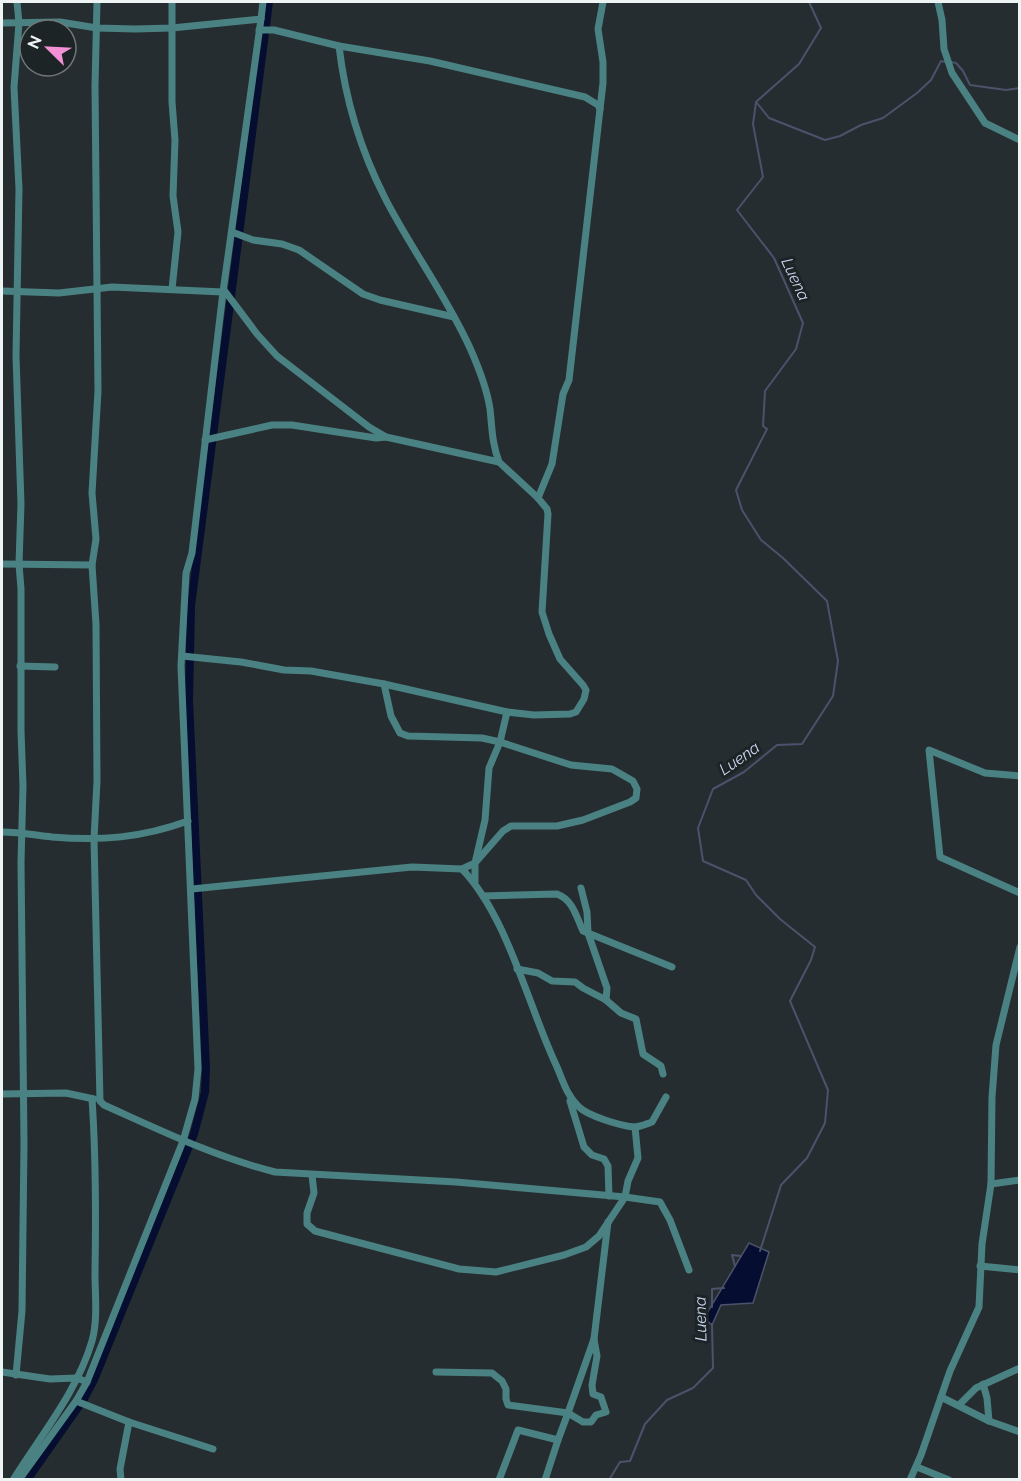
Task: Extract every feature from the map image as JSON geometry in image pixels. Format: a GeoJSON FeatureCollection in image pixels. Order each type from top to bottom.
{"type":"FeatureCollection","features":[{"type":"Feature","properties":{"kind":"street"},"geometry":{"type":"LineString","coordinates":[[17,2],[19,18]]}},
{"type":"Feature","properties":{"kind":"street"},"geometry":{"type":"LineString","coordinates":[[97,2],[95,86],[98,391],[92,493],[96,539],[92,565],[96,624],[97,781],[94,839],[98,1096],[100,1101],[104,1105],[183,1141],[251,1166],[275,1172],[363,1175],[456,1182],[660,1202],[670,1220],[689,1270]]}},
{"type":"Feature","properties":{"kind":"street"},"geometry":{"type":"LineString","coordinates":[[172,2],[172,102],[175,140],[173,196],[178,232],[172,289]]}},
{"type":"Feature","properties":{"kind":"street"},"geometry":{"type":"LineString","coordinates":[[19,1479],[76,1401],[87,1382],[183,1141],[195,1099],[198,1069],[182,656],[186,573],[192,553],[263,2]]}},
{"type":"Feature","properties":{"kind":"street"},"geometry":{"type":"LineString","coordinates":[[538,498],[552,464],[564,394],[569,380],[600,109],[603,62],[598,29],[603,2]]}},
{"type":"Feature","properties":{"kind":"street"},"geometry":{"type":"LineString","coordinates":[[938,2],[944,49],[952,74],[985,123],[1020,140]]}},
{"type":"Feature","properties":{"kind":"street"},"geometry":{"type":"LineString","coordinates":[[78,25],[97,28],[172,28],[261,19]]}},
{"type":"Feature","properties":{"kind":"street"},"geometry":{"type":"LineString","coordinates":[[2,23],[18,22]]}},
{"type":"Feature","properties":{"kind":"street"},"geometry":{"type":"LineString","coordinates":[[259,30],[274,30],[339,46],[430,61],[585,97],[598,105],[600,109]]}},
{"type":"Feature","properties":{"kind":"street"},"geometry":{"type":"LineString","coordinates":[[16,1375],[22,1311],[23,1092],[23,786],[19,564],[21,504],[16,292],[19,189],[14,87],[18,35]]}},
{"type":"Feature","properties":{"kind":"street"},"geometry":{"type":"LineString","coordinates":[[182,656],[241,662],[284,670],[311,671],[384,684],[507,712],[534,715],[570,714],[576,712],[584,699],[586,690],[560,659],[542,612],[542,585],[548,533],[547,509],[499,462],[493,444],[490,407],[470,349],[384,196],[358,132],[348,100],[339,46]]}},
{"type":"Feature","properties":{"kind":"street"},"geometry":{"type":"LineString","coordinates":[[232,232],[253,240],[282,244],[299,250],[363,294],[454,317]]}},
{"type":"Feature","properties":{"kind":"street"},"geometry":{"type":"LineString","coordinates":[[2,291],[58,293],[126,287],[224,291]]}},
{"type":"Feature","properties":{"kind":"street"},"geometry":{"type":"LineString","coordinates":[[224,291],[277,356],[351,415],[386,437]]}},
{"type":"Feature","properties":{"kind":"street"},"geometry":{"type":"LineString","coordinates":[[205,440],[272,425],[292,425],[376,438],[386,437],[499,462]]}},
{"type":"Feature","properties":{"kind":"street"},"geometry":{"type":"LineString","coordinates":[[2,564],[92,565]]}},
{"type":"Feature","properties":{"kind":"street"},"geometry":{"type":"LineString","coordinates":[[21,666],[55,667]]}},
{"type":"Feature","properties":{"kind":"street"},"geometry":{"type":"LineString","coordinates":[[192,889],[412,867],[462,868],[475,863],[503,831],[511,826],[557,826],[583,820],[636,798],[637,789],[633,781],[612,769],[572,765],[482,738],[408,736],[400,733],[391,716],[384,684]]}},
{"type":"Feature","properties":{"kind":"street"},"geometry":{"type":"LineString","coordinates":[[475,882],[475,863],[485,820],[489,768],[500,742],[507,712]]}},
{"type":"Feature","properties":{"kind":"street"},"geometry":{"type":"LineString","coordinates":[[1020,776],[985,773],[929,750],[940,857],[1020,893]]}},
{"type":"Feature","properties":{"kind":"street"},"geometry":{"type":"LineString","coordinates":[[2,832],[94,839],[143,835],[188,821]]}},
{"type":"Feature","properties":{"kind":"street"},"geometry":{"type":"LineString","coordinates":[[462,868],[475,882],[507,942],[546,1047],[569,1095],[584,1147],[592,1155],[604,1159],[608,1166],[609,1196]]}},
{"type":"Feature","properties":{"kind":"street"},"geometry":{"type":"LineString","coordinates":[[581,888],[587,912],[588,933],[607,988],[606,1000]]}},
{"type":"Feature","properties":{"kind":"street"},"geometry":{"type":"LineString","coordinates":[[483,896],[557,894],[571,904],[583,931],[635,950],[672,967]]}},
{"type":"Feature","properties":{"kind":"street"},"geometry":{"type":"LineString","coordinates":[[910,1479],[956,1356],[979,1307],[980,1266],[991,1184],[992,1097],[996,1046],[1020,947]]}},
{"type":"Feature","properties":{"kind":"street"},"geometry":{"type":"LineString","coordinates":[[517,969],[538,973],[552,981],[574,982],[606,1000],[621,1013],[636,1019],[643,1054],[661,1066],[663,1074]]}},
{"type":"Feature","properties":{"kind":"street"},"geometry":{"type":"LineString","coordinates":[[2,1094],[66,1093],[100,1101]]}},
{"type":"Feature","properties":{"kind":"street"},"geometry":{"type":"LineString","coordinates":[[569,1095],[587,1114],[635,1127],[652,1122],[666,1097]]}},
{"type":"Feature","properties":{"kind":"street"},"geometry":{"type":"LineString","coordinates":[[13,1479],[47,1428],[76,1378],[92,1340],[95,1319],[96,1163],[92,1099]]}},
{"type":"Feature","properties":{"kind":"street"},"geometry":{"type":"LineString","coordinates":[[312,1175],[314,1193],[307,1213],[307,1224],[315,1231],[459,1269],[496,1272],[564,1255],[586,1247],[598,1236],[625,1197],[628,1181],[638,1158],[635,1127]]}},
{"type":"Feature","properties":{"kind":"street"},"geometry":{"type":"LineString","coordinates":[[991,1184],[1020,1180]]}},
{"type":"Feature","properties":{"kind":"street"},"geometry":{"type":"LineString","coordinates":[[545,1479],[594,1339],[608,1219]]}},
{"type":"Feature","properties":{"kind":"street"},"geometry":{"type":"LineString","coordinates":[[980,1266],[1020,1270]]}},
{"type":"Feature","properties":{"kind":"street"},"geometry":{"type":"LineString","coordinates":[[436,1372],[492,1373],[502,1380],[508,1405],[568,1413],[583,1422],[591,1422],[596,1415],[606,1412],[601,1397],[593,1394],[592,1385],[597,1356],[594,1339]]}},
{"type":"Feature","properties":{"kind":"street"},"geometry":{"type":"LineString","coordinates":[[959,1406],[971,1391],[1020,1368]]}},
{"type":"Feature","properties":{"kind":"street"},"geometry":{"type":"LineString","coordinates":[[2,1372],[50,1379],[76,1378],[87,1382]]}},
{"type":"Feature","properties":{"kind":"street"},"geometry":{"type":"LineString","coordinates":[[983,1384],[989,1421]]}},
{"type":"Feature","properties":{"kind":"street"},"geometry":{"type":"LineString","coordinates":[[941,1397],[989,1421],[1020,1432]]}},
{"type":"Feature","properties":{"kind":"street"},"geometry":{"type":"LineString","coordinates":[[76,1401],[129,1422],[213,1449]]}},
{"type":"Feature","properties":{"kind":"street"},"geometry":{"type":"LineString","coordinates":[[121,1479],[120,1469],[129,1422]]}},
{"type":"Feature","properties":{"kind":"street"},"geometry":{"type":"LineString","coordinates":[[499,1479],[518,1430],[558,1440]]}},
{"type":"Feature","properties":{"kind":"street"},"geometry":{"type":"LineString","coordinates":[[916,1467],[949,1479]]}},
{"type":"Feature","properties":{"kind":"water"},"geometry":{"type":"Polygon","coordinates":[[[749,1243],[769,1252],[753,1303],[721,1305],[712,1325],[704,1318],[749,1243]]]}},
{"type":"Feature","properties":{"kind":"waterway"},"geometry":{"type":"LineString","coordinates":[[27,1480],[84,1399],[94,1380],[194,1134],[205,1092],[206,1068],[189,701],[191,606],[269,2]]}},
{"type":"Feature","properties":{"kind":"waterway","name":"Luena"},"geometry":{"type":"LineString","coordinates":[[760,1251],[781,1185],[807,1158],[825,1123],[828,1090],[790,1001],[811,960],[815,947],[780,919],[756,895],[746,880],[703,861],[698,828],[713,789],[744,772],[777,745],[802,744],[833,696],[838,661],[827,601],[761,540],[742,510],[736,490],[767,429],[763,426],[765,391],[796,349],[803,323],[774,258],[737,210],[763,177],[753,124],[756,102],[799,64],[821,28],[809,2]]}},
{"type":"Feature","properties":{"kind":"waterway"},"geometry":{"type":"LineString","coordinates":[[757,103],[769,118],[825,140],[883,118],[917,93],[931,80],[941,61],[945,62]]}},
{"type":"Feature","properties":{"kind":"waterway"},"geometry":{"type":"LineString","coordinates":[[951,62],[956,63],[963,71],[970,85],[1006,90],[1020,88]]}},
{"type":"Feature","properties":{"kind":"waterway","name":"Luena"},"geometry":{"type":"LineString","coordinates":[[735,1266],[732,1255],[741,1256]]}},
{"type":"Feature","properties":{"kind":"waterway","name":"Luena"},"geometry":{"type":"LineString","coordinates":[[712,1307],[712,1289],[724,1288]]}},
{"type":"Feature","properties":{"kind":"waterway","name":"Luena"},"geometry":{"type":"LineString","coordinates":[[609,1480],[620,1462],[630,1461],[645,1424],[667,1400],[693,1388],[713,1368],[712,1324]]}}]}
